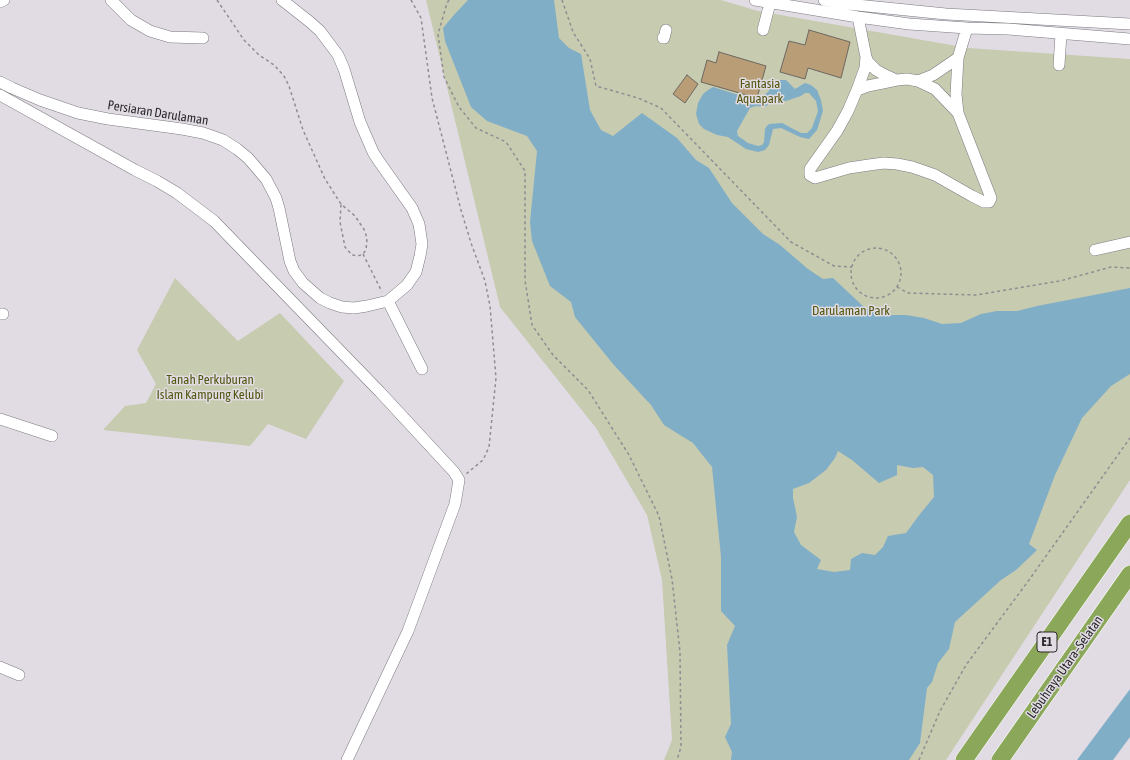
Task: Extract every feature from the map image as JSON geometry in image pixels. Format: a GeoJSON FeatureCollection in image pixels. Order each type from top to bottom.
{"type":"FeatureCollection","features":[{"type":"Feature","properties":{"kind":"highway","name":"E1"},"geometry":{"type":"LineString","coordinates":[[964,760],[1130,523]]}},
{"type":"Feature","properties":{"kind":"highway","name":"Lebuhraya Utara–Selatan"},"geometry":{"type":"LineString","coordinates":[[1000,760],[1130,574]]}},
{"type":"Feature","properties":{"kind":"street"},"geometry":{"type":"LineString","coordinates":[[0,2],[4,0]]}},
{"type":"Feature","properties":{"kind":"street"},"geometry":{"type":"LineString","coordinates":[[111,0],[131,20],[150,31],[170,36],[203,38]]}},
{"type":"Feature","properties":{"kind":"street","name":"Persiaran Darulaman"},"geometry":{"type":"LineString","coordinates":[[0,82],[40,100],[78,113],[108,119],[182,129],[203,133],[223,140],[248,158],[269,184],[279,208],[290,261],[294,271],[303,283],[320,298],[342,307],[354,308],[388,301],[407,285],[416,272],[422,244],[419,224],[412,208],[381,165],[374,152],[360,122],[344,69],[338,55],[320,31],[282,0]]}},
{"type":"Feature","properties":{"kind":"street"},"geometry":{"type":"LineString","coordinates":[[755,0],[909,24],[1008,29],[1130,39]]}},
{"type":"Feature","properties":{"kind":"street"},"geometry":{"type":"LineString","coordinates":[[824,0],[847,4],[946,14],[1130,24]]}},
{"type":"Feature","properties":{"kind":"street"},"geometry":{"type":"LineString","coordinates":[[763,30],[770,3]]}},
{"type":"Feature","properties":{"kind":"street"},"geometry":{"type":"LineString","coordinates":[[858,17],[868,62],[876,70],[897,80]]}},
{"type":"Feature","properties":{"kind":"street"},"geometry":{"type":"LineString","coordinates":[[866,57],[865,68],[858,90],[837,131],[810,169],[810,175],[815,178],[849,168],[884,163],[897,164],[918,168],[935,175],[984,202],[989,202],[991,198],[958,113],[956,94],[958,58],[967,28]]}},
{"type":"Feature","properties":{"kind":"street"},"geometry":{"type":"LineString","coordinates":[[1059,65],[1061,34]]}},
{"type":"Feature","properties":{"kind":"street"},"geometry":{"type":"LineString","coordinates":[[918,81],[933,75],[958,58]]}},
{"type":"Feature","properties":{"kind":"street"},"geometry":{"type":"LineString","coordinates":[[858,90],[868,86],[897,80],[907,79],[918,81],[935,89],[958,113]]}},
{"type":"Feature","properties":{"kind":"street"},"geometry":{"type":"LineString","coordinates":[[0,95],[157,181],[182,197],[214,221],[380,392],[450,468],[458,480],[456,504],[408,631],[347,760]]}},
{"type":"Feature","properties":{"kind":"street"},"geometry":{"type":"LineString","coordinates":[[1095,250],[1130,242]]}},
{"type":"Feature","properties":{"kind":"street"},"geometry":{"type":"LineString","coordinates":[[388,301],[422,369]]}},
{"type":"Feature","properties":{"kind":"street"},"geometry":{"type":"LineString","coordinates":[[0,419],[52,436]]}},
{"type":"Feature","properties":{"kind":"street"},"geometry":{"type":"LineString","coordinates":[[0,667],[19,675]]}},
{"type":"Feature","properties":{"kind":"path"},"geometry":{"type":"LineString","coordinates":[[217,0],[244,40],[259,55],[274,65],[284,76],[289,86],[309,146],[325,179],[341,204],[354,216],[365,231],[367,246],[362,254],[358,256],[352,255],[345,247],[340,222],[341,204]]}},
{"type":"Feature","properties":{"kind":"path"},"geometry":{"type":"LineString","coordinates":[[411,0],[421,18],[432,98],[471,243],[486,281],[490,306],[496,378],[489,447],[483,460],[458,480]]}},
{"type":"Feature","properties":{"kind":"path"},"geometry":{"type":"LineString","coordinates":[[449,0],[438,34],[444,77],[459,107],[476,128],[506,142],[525,171],[525,280],[532,325],[553,355],[588,390],[629,455],[659,516],[672,579],[680,652],[681,747],[678,760]]}},
{"type":"Feature","properties":{"kind":"path"},"geometry":{"type":"LineString","coordinates":[[562,0],[573,32],[590,59],[596,86],[638,98],[661,108],[791,242],[834,266],[852,267]]}},
{"type":"Feature","properties":{"kind":"path"},"geometry":{"type":"LineString","coordinates":[[880,248],[892,254],[899,263],[901,276],[897,287],[884,297],[873,298],[857,289],[852,278],[852,267],[858,256],[868,249],[880,248]]}},
{"type":"Feature","properties":{"kind":"path"},"geometry":{"type":"LineString","coordinates":[[362,254],[388,301]]}},
{"type":"Feature","properties":{"kind":"path"},"geometry":{"type":"LineString","coordinates":[[897,287],[908,293],[976,295],[1060,281],[1111,267],[1130,268]]}},
{"type":"Feature","properties":{"kind":"path"},"geometry":{"type":"LineString","coordinates":[[919,760],[940,711],[966,666],[1130,438]]}},
{"type":"Feature","properties":{"kind":"green space","name":"Darulaman Park"},"geometry":{"type":"Polygon","coordinates":[[[426,0],[721,0],[758,11],[968,48],[1130,59],[1130,480],[946,760],[664,760],[672,740],[662,580],[647,515],[596,428],[500,307],[426,0]]]}},
{"type":"Feature","properties":{"kind":"green space","name":"Tanah Perkuburan Islam Kampung Kelubi"},"geometry":{"type":"Polygon","coordinates":[[[175,278],[238,341],[280,313],[344,381],[306,439],[268,424],[250,446],[103,430],[125,406],[146,403],[156,384],[137,350],[175,278]]]}},
{"type":"Feature","properties":{"kind":"water"},"geometry":{"type":"Polygon","coordinates":[[[468,0],[554,0],[559,38],[569,48],[581,54],[590,110],[601,130],[613,136],[642,113],[677,138],[696,160],[709,168],[732,203],[763,234],[780,245],[808,269],[823,279],[833,278],[865,308],[881,315],[906,315],[924,318],[942,324],[961,323],[981,314],[997,311],[1017,311],[1130,288],[1130,374],[1111,386],[1082,418],[1055,475],[1029,544],[1037,550],[1016,570],[1001,580],[955,622],[949,649],[938,663],[932,682],[927,688],[920,743],[909,760],[731,760],[732,752],[725,737],[731,724],[727,645],[735,626],[721,611],[721,557],[712,467],[693,443],[664,425],[651,405],[613,364],[575,317],[571,302],[550,286],[532,241],[530,222],[537,151],[527,136],[487,121],[471,107],[445,41],[443,28],[468,0]],[[838,451],[835,458],[826,470],[809,483],[793,489],[793,498],[797,517],[794,532],[801,545],[821,560],[817,569],[834,572],[850,570],[851,559],[862,553],[875,555],[883,547],[888,536],[906,533],[934,497],[933,475],[923,467],[913,468],[897,465],[897,475],[879,483],[852,460],[838,451]]]}},
{"type":"Feature","properties":{"kind":"water"},"geometry":{"type":"Polygon","coordinates":[[[778,80],[786,80],[795,89],[805,83],[811,85],[817,90],[823,111],[817,130],[809,139],[800,137],[781,128],[773,129],[769,145],[765,150],[758,152],[746,149],[728,137],[717,135],[704,129],[699,124],[696,114],[698,103],[703,94],[713,87],[758,101],[769,91],[770,85],[778,80]],[[805,93],[801,96],[786,101],[773,100],[765,107],[756,106],[750,108],[737,131],[738,136],[748,143],[758,146],[762,145],[767,126],[769,124],[782,123],[801,133],[807,133],[812,128],[818,111],[816,101],[809,93],[805,93]]]}},
{"type":"Feature","properties":{"kind":"water"},"geometry":{"type":"Polygon","coordinates":[[[1130,689],[1130,737],[1113,760],[1077,760],[1130,689]]]}},
{"type":"Feature","properties":{"kind":"building"},"geometry":{"type":"Polygon","coordinates":[[[809,30],[850,42],[841,78],[808,68],[805,79],[780,72],[789,41],[805,45],[809,30]]]}},
{"type":"Feature","properties":{"kind":"building"},"geometry":{"type":"Polygon","coordinates":[[[719,52],[766,66],[757,98],[701,82],[707,60],[716,63],[719,52]]]}},
{"type":"Feature","properties":{"kind":"building"},"geometry":{"type":"Polygon","coordinates":[[[687,75],[698,84],[685,103],[673,94],[687,75]]]}},
{"type":"Feature","properties":{"kind":"park label","name":"Fantasia Aquapark"},"geometry":{"type":"Point","coordinates":[760,92]}}]}
